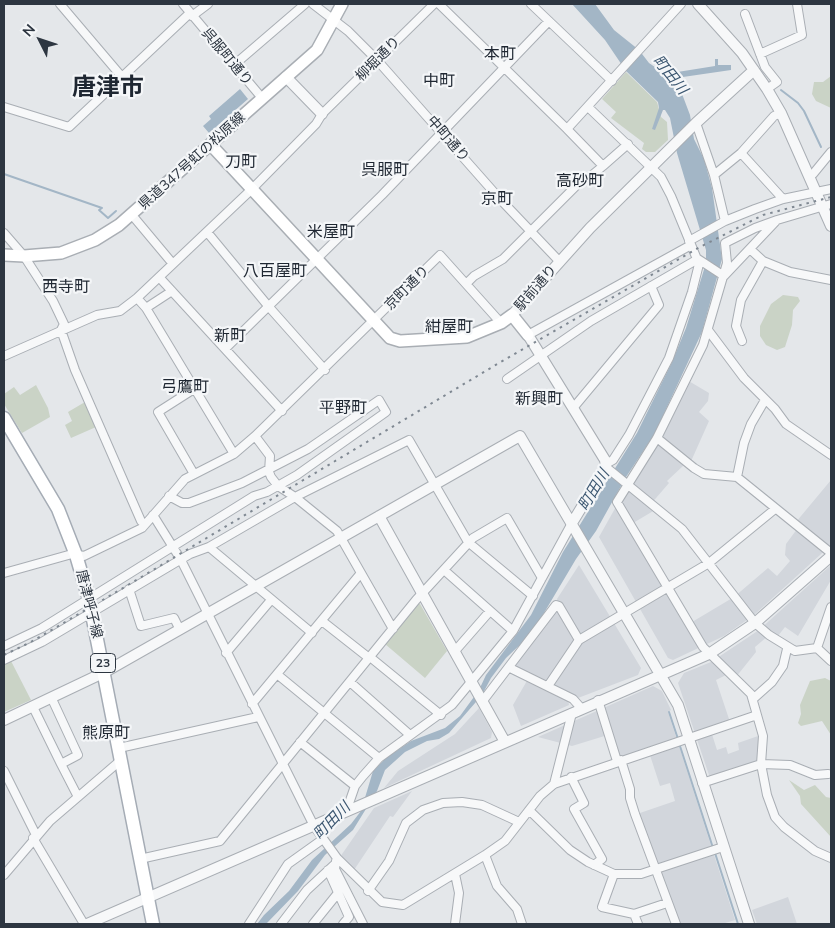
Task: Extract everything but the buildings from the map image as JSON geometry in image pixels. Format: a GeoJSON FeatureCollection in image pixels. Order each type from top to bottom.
{"type":"FeatureCollection","features":[{"type":"Feature","properties":{"kind":"main road","name":"県道347号虹の松原線"},"geometry":{"type":"LineString","coordinates":[[4,255],[24,256],[61,253],[80,247],[107,233],[132,215],[317,50],[324,41],[331,20],[342,4]]}},
{"type":"Feature","properties":{"kind":"main road"},"geometry":{"type":"LineString","coordinates":[[211,145],[390,338],[400,341],[468,337],[501,323],[512,315],[528,335]]}},
{"type":"Feature","properties":{"kind":"main road","name":"唐津呼子線"},"geometry":{"type":"LineString","coordinates":[[6,425],[58,509],[76,555],[93,612],[153,924]]}},
{"type":"Feature","properties":{"kind":"street"},"geometry":{"type":"LineString","coordinates":[[60,4],[122,77]]}},
{"type":"Feature","properties":{"kind":"street","name":"呉服町通り"},"geometry":{"type":"LineString","coordinates":[[183,4],[262,98]]}},
{"type":"Feature","properties":{"kind":"street"},"geometry":{"type":"LineString","coordinates":[[4,107],[69,127],[191,15],[208,4]]}},
{"type":"Feature","properties":{"kind":"street"},"geometry":{"type":"LineString","coordinates":[[234,66],[305,4]]}},
{"type":"Feature","properties":{"kind":"street","name":"中町通り"},"geometry":{"type":"LineString","coordinates":[[313,4],[331,20],[348,31],[377,60],[531,233],[560,262]]}},
{"type":"Feature","properties":{"kind":"street","name":"柳堀通り"},"geometry":{"type":"LineString","coordinates":[[4,356],[97,315],[120,311],[137,298],[252,189],[316,124],[322,114],[434,4]]}},
{"type":"Feature","properties":{"kind":"street"},"geometry":{"type":"LineString","coordinates":[[439,4],[568,129],[603,166]]}},
{"type":"Feature","properties":{"kind":"street"},"geometry":{"type":"LineString","coordinates":[[531,4],[612,81]]}},
{"type":"Feature","properties":{"kind":"street"},"geometry":{"type":"LineString","coordinates":[[568,129],[681,4]]}},
{"type":"Feature","properties":{"kind":"street"},"geometry":{"type":"LineString","coordinates":[[698,4],[754,70],[767,89],[781,114],[815,192],[827,205],[831,226]]}},
{"type":"Feature","properties":{"kind":"street"},"geometry":{"type":"LineString","coordinates":[[760,54],[802,35],[797,4]]}},
{"type":"Feature","properties":{"kind":"street"},"geometry":{"type":"LineString","coordinates":[[745,14],[765,68],[777,82],[767,89]]}},
{"type":"Feature","properties":{"kind":"street"},"geometry":{"type":"LineString","coordinates":[[225,348],[270,307],[442,133],[549,21]]}},
{"type":"Feature","properties":{"kind":"street","name":"駅前通り"},"geometry":{"type":"LineString","coordinates":[[512,315],[652,166],[754,70]]}},
{"type":"Feature","properties":{"kind":"street"},"geometry":{"type":"LineString","coordinates":[[286,77],[322,114]]}},
{"type":"Feature","properties":{"kind":"street"},"geometry":{"type":"LineString","coordinates":[[588,107],[652,166],[666,185],[690,243],[700,260],[724,276]]}},
{"type":"Feature","properties":{"kind":"street"},"geometry":{"type":"LineString","coordinates":[[714,175],[740,153],[774,116],[781,114]]}},
{"type":"Feature","properties":{"kind":"street"},"geometry":{"type":"LineString","coordinates":[[694,125],[714,175],[724,221]]}},
{"type":"Feature","properties":{"kind":"street"},"geometry":{"type":"LineString","coordinates":[[501,323],[466,284],[474,276],[503,259],[583,179],[586,180],[628,144]]}},
{"type":"Feature","properties":{"kind":"street"},"geometry":{"type":"LineString","coordinates":[[808,175],[813,174],[831,152]]}},
{"type":"Feature","properties":{"kind":"street"},"geometry":{"type":"LineString","coordinates":[[740,153],[783,199]]}},
{"type":"Feature","properties":{"kind":"street"},"geometry":{"type":"LineString","coordinates":[[817,648],[802,652],[787,649],[755,623],[682,529],[607,466],[574,407],[528,335],[690,243],[724,221],[783,199],[831,188]]}},
{"type":"Feature","properties":{"kind":"street"},"geometry":{"type":"LineString","coordinates":[[827,205],[777,220],[725,242],[728,254],[724,276],[717,292],[703,345],[657,438],[617,502],[709,654],[751,694],[763,736],[761,764],[767,795],[775,817],[784,827],[815,851],[831,858]]}},
{"type":"Feature","properties":{"kind":"street"},"geometry":{"type":"LineString","coordinates":[[132,215],[173,264]]}},
{"type":"Feature","properties":{"kind":"street"},"geometry":{"type":"LineString","coordinates":[[724,276],[777,220]]}},
{"type":"Feature","properties":{"kind":"street"},"geometry":{"type":"LineString","coordinates":[[207,232],[326,370]]}},
{"type":"Feature","properties":{"kind":"street"},"geometry":{"type":"LineString","coordinates":[[4,233],[24,256],[64,324],[61,330],[76,370],[141,521],[145,524],[91,553],[72,554],[4,573]]}},
{"type":"Feature","properties":{"kind":"street"},"geometry":{"type":"LineString","coordinates":[[750,249],[763,261],[790,272],[831,280]]}},
{"type":"Feature","properties":{"kind":"street","name":"京町通り"},"geometry":{"type":"LineString","coordinates":[[145,524],[185,479],[234,454],[256,436],[326,370],[440,256],[466,284]]}},
{"type":"Feature","properties":{"kind":"street"},"geometry":{"type":"LineString","coordinates":[[506,379],[541,354],[651,286],[700,260]]}},
{"type":"Feature","properties":{"kind":"street"},"geometry":{"type":"LineString","coordinates":[[348,811],[355,786],[379,758],[452,706],[513,631],[607,466],[629,435],[669,358],[692,292],[700,260]]}},
{"type":"Feature","properties":{"kind":"street"},"geometry":{"type":"LineString","coordinates":[[742,341],[736,326],[741,300],[763,261]]}},
{"type":"Feature","properties":{"kind":"street"},"geometry":{"type":"LineString","coordinates":[[159,277],[282,411]]}},
{"type":"Feature","properties":{"kind":"street"},"geometry":{"type":"LineString","coordinates":[[574,407],[659,305],[651,286]]}},
{"type":"Feature","properties":{"kind":"street"},"geometry":{"type":"LineString","coordinates":[[146,308],[172,291]]}},
{"type":"Feature","properties":{"kind":"street"},"geometry":{"type":"LineString","coordinates":[[137,298],[146,308],[234,454]]}},
{"type":"Feature","properties":{"kind":"street"},"geometry":{"type":"LineString","coordinates":[[708,330],[744,378],[794,432],[831,455]]}},
{"type":"Feature","properties":{"kind":"street"},"geometry":{"type":"LineString","coordinates":[[194,389],[158,412],[194,474]]}},
{"type":"Feature","properties":{"kind":"street"},"geometry":{"type":"LineString","coordinates":[[4,646],[42,628],[254,496],[278,486],[386,412],[379,400],[308,449],[269,472],[189,503],[182,503],[169,496]]}},
{"type":"Feature","properties":{"kind":"street"},"geometry":{"type":"LineString","coordinates":[[737,477],[744,443],[751,424],[765,400]]}},
{"type":"Feature","properties":{"kind":"street"},"geometry":{"type":"LineString","coordinates":[[256,436],[270,456],[269,472],[278,486],[295,497],[337,531],[393,629]]}},
{"type":"Feature","properties":{"kind":"street"},"geometry":{"type":"LineString","coordinates":[[4,720],[52,699],[105,672],[520,436],[678,705],[682,740],[702,783],[717,849],[749,924]]}},
{"type":"Feature","properties":{"kind":"street"},"geometry":{"type":"LineString","coordinates":[[4,771],[7,788],[85,924],[314,826],[598,700],[709,654],[755,623],[831,554],[737,477],[704,474],[657,438]]}},
{"type":"Feature","properties":{"kind":"street"},"geometry":{"type":"LineString","coordinates":[[4,660],[42,642],[181,560],[295,497],[409,440],[468,542],[533,596]]}},
{"type":"Feature","properties":{"kind":"street"},"geometry":{"type":"LineString","coordinates":[[548,686],[579,640],[709,563],[775,509]]}},
{"type":"Feature","properties":{"kind":"street"},"geometry":{"type":"LineString","coordinates":[[153,515],[181,560],[258,717],[314,826],[323,839],[333,864],[363,924]]}},
{"type":"Feature","properties":{"kind":"street"},"geometry":{"type":"LineString","coordinates":[[379,516],[505,742]]}},
{"type":"Feature","properties":{"kind":"street"},"geometry":{"type":"LineString","coordinates":[[140,859],[220,841],[393,629],[468,542],[506,518],[542,578]]}},
{"type":"Feature","properties":{"kind":"street"},"geometry":{"type":"LineString","coordinates":[[209,546],[312,633]]}},
{"type":"Feature","properties":{"kind":"street"},"geometry":{"type":"LineString","coordinates":[[444,570],[513,631]]}},
{"type":"Feature","properties":{"kind":"street"},"geometry":{"type":"LineString","coordinates":[[252,704],[361,573]]}},
{"type":"Feature","properties":{"kind":"street"},"geometry":{"type":"LineString","coordinates":[[130,590],[141,626],[174,618],[180,630]]}},
{"type":"Feature","properties":{"kind":"street"},"geometry":{"type":"LineString","coordinates":[[226,653],[271,600]]}},
{"type":"Feature","properties":{"kind":"street"},"geometry":{"type":"LineString","coordinates":[[482,702],[510,668],[556,605],[560,606],[579,640]]}},
{"type":"Feature","properties":{"kind":"street"},"geometry":{"type":"LineString","coordinates":[[817,648],[831,608]]}},
{"type":"Feature","properties":{"kind":"street"},"geometry":{"type":"LineString","coordinates":[[455,651],[490,611]]}},
{"type":"Feature","properties":{"kind":"street"},"geometry":{"type":"LineString","coordinates":[[322,620],[441,715]]}},
{"type":"Feature","properties":{"kind":"street"},"geometry":{"type":"LineString","coordinates":[[817,648],[831,661]]}},
{"type":"Feature","properties":{"kind":"street"},"geometry":{"type":"LineString","coordinates":[[753,699],[772,682],[783,666],[787,649]]}},
{"type":"Feature","properties":{"kind":"street"},"geometry":{"type":"LineString","coordinates":[[510,668],[573,699],[576,711],[554,784]]}},
{"type":"Feature","properties":{"kind":"street"},"geometry":{"type":"LineString","coordinates":[[278,675],[379,758]]}},
{"type":"Feature","properties":{"kind":"street"},"geometry":{"type":"LineString","coordinates":[[350,682],[410,735]]}},
{"type":"Feature","properties":{"kind":"street"},"geometry":{"type":"LineString","coordinates":[[52,699],[78,754],[61,764]]}},
{"type":"Feature","properties":{"kind":"street"},"geometry":{"type":"LineString","coordinates":[[598,700],[630,788],[630,798],[654,870],[676,924]]}},
{"type":"Feature","properties":{"kind":"street"},"geometry":{"type":"LineString","coordinates":[[33,707],[78,797]]}},
{"type":"Feature","properties":{"kind":"street"},"geometry":{"type":"LineString","coordinates":[[333,864],[382,902],[403,905],[505,841],[529,810],[554,784],[757,715]]}},
{"type":"Feature","properties":{"kind":"street"},"geometry":{"type":"LineString","coordinates":[[4,875],[34,837],[78,797],[120,754],[258,717]]}},
{"type":"Feature","properties":{"kind":"street"},"geometry":{"type":"LineString","coordinates":[[300,742],[355,786]]}},
{"type":"Feature","properties":{"kind":"street"},"geometry":{"type":"LineString","coordinates":[[702,783],[761,764],[790,765],[815,775],[828,774]]}},
{"type":"Feature","properties":{"kind":"street"},"geometry":{"type":"LineString","coordinates":[[571,777],[584,802],[574,809],[602,859],[594,865]]}},
{"type":"Feature","properties":{"kind":"street"},"geometry":{"type":"LineString","coordinates":[[368,891],[389,861],[406,823],[423,810],[443,803],[462,802],[482,805],[519,822]]}},
{"type":"Feature","properties":{"kind":"street"},"geometry":{"type":"LineString","coordinates":[[529,810],[570,850],[594,865],[614,874],[635,874],[654,870],[717,849]]}},
{"type":"Feature","properties":{"kind":"street"},"geometry":{"type":"LineString","coordinates":[[249,924],[288,864],[323,839]]}},
{"type":"Feature","properties":{"kind":"street"},"geometry":{"type":"LineString","coordinates":[[485,855],[497,886],[517,909],[522,924]]}},
{"type":"Feature","properties":{"kind":"street"},"geometry":{"type":"LineString","coordinates":[[333,864],[338,893],[349,917],[343,924]]}},
{"type":"Feature","properties":{"kind":"street"},"geometry":{"type":"LineString","coordinates":[[280,924],[301,896],[333,864]]}},
{"type":"Feature","properties":{"kind":"street"},"geometry":{"type":"LineString","coordinates":[[455,874],[459,894],[455,924]]}},
{"type":"Feature","properties":{"kind":"street"},"geometry":{"type":"LineString","coordinates":[[614,874],[602,907],[634,914],[667,903]]}},
{"type":"Feature","properties":{"kind":"street"},"geometry":{"type":"LineString","coordinates":[[313,924],[338,893]]}},
{"type":"Feature","properties":{"kind":"street"},"geometry":{"type":"LineString","coordinates":[[634,914],[638,924]]}},
{"type":"Feature","properties":{"kind":"shaded area"},"geometry":{"type":"Polygon","coordinates":[[[626,72],[657,102],[661,117],[667,122],[668,140],[655,152],[646,152],[642,149],[644,143],[611,118],[616,112],[602,99],[626,72]]]}},
{"type":"Feature","properties":{"kind":"shaded area"},"geometry":{"type":"Polygon","coordinates":[[[831,76],[831,108],[816,101],[812,94],[814,82],[823,82],[831,76]]]}},
{"type":"Feature","properties":{"kind":"shaded area"},"geometry":{"type":"Polygon","coordinates":[[[783,295],[798,297],[800,301],[793,310],[792,325],[785,347],[777,350],[766,345],[760,336],[760,326],[771,304],[783,295]]]}},
{"type":"Feature","properties":{"kind":"shaded area"},"geometry":{"type":"Polygon","coordinates":[[[687,380],[709,393],[708,401],[699,412],[709,421],[688,468],[684,465],[667,481],[669,483],[650,505],[655,510],[628,526],[687,625],[734,597],[768,568],[777,576],[790,561],[785,555],[786,544],[800,525],[796,522],[831,480],[831,545],[754,615],[724,636],[673,660],[668,658],[599,537],[687,380]]]}},
{"type":"Feature","properties":{"kind":"shaded area"},"geometry":{"type":"Polygon","coordinates":[[[36,385],[48,408],[50,417],[22,433],[4,404],[4,394],[14,387],[20,395],[36,385]]]}},
{"type":"Feature","properties":{"kind":"shaded area"},"geometry":{"type":"Polygon","coordinates":[[[85,402],[96,427],[71,438],[65,425],[72,421],[68,412],[85,402]]]}},
{"type":"Feature","properties":{"kind":"shaded area"},"geometry":{"type":"Polygon","coordinates":[[[579,565],[641,668],[638,675],[578,698],[516,669],[515,666],[545,626],[558,603],[557,599],[579,565]]]}},
{"type":"Feature","properties":{"kind":"shaded area"},"geometry":{"type":"Polygon","coordinates":[[[831,565],[831,580],[798,636],[785,627],[774,641],[768,636],[755,647],[756,652],[736,677],[730,673],[716,680],[730,722],[710,728],[717,750],[726,747],[728,754],[739,750],[738,743],[761,735],[758,762],[710,778],[678,683],[684,673],[711,662],[759,630],[831,565]]]}},
{"type":"Feature","properties":{"kind":"shaded area"},"geometry":{"type":"Polygon","coordinates":[[[417,604],[420,604],[447,651],[425,678],[385,644],[417,604]]]}},
{"type":"Feature","properties":{"kind":"shaded area"},"geometry":{"type":"Polygon","coordinates":[[[11,661],[31,700],[4,712],[4,663],[11,661]]]}},
{"type":"Feature","properties":{"kind":"shaded area"},"geometry":{"type":"Polygon","coordinates":[[[825,678],[831,681],[831,735],[822,721],[801,726],[798,723],[801,714],[800,705],[810,681],[825,678]]]}},
{"type":"Feature","properties":{"kind":"shaded area"},"geometry":{"type":"Polygon","coordinates":[[[528,679],[568,700],[569,705],[521,726],[513,705],[528,679]]]}},
{"type":"Feature","properties":{"kind":"shaded area"},"geometry":{"type":"Polygon","coordinates":[[[653,686],[662,691],[671,710],[668,712],[735,920],[722,924],[679,924],[637,814],[675,801],[670,783],[660,786],[648,749],[619,757],[611,734],[572,746],[538,737],[653,686]]]}},
{"type":"Feature","properties":{"kind":"shaded area"},"geometry":{"type":"Polygon","coordinates":[[[479,708],[492,732],[491,738],[384,788],[398,771],[455,734],[479,708]]]}},
{"type":"Feature","properties":{"kind":"shaded area"},"geometry":{"type":"Polygon","coordinates":[[[789,780],[804,790],[815,785],[826,797],[831,798],[831,837],[801,804],[800,796],[789,780]]]}},
{"type":"Feature","properties":{"kind":"shaded area"},"geometry":{"type":"Polygon","coordinates":[[[412,791],[393,817],[390,816],[354,870],[340,857],[374,808],[412,791]]]}},
{"type":"Feature","properties":{"kind":"shaded area"},"geometry":{"type":"Polygon","coordinates":[[[788,897],[797,924],[757,924],[752,910],[788,897]]]}},
{"type":"Feature","properties":{"kind":"water","name":"町田川"},"geometry":{"type":"Polygon","coordinates":[[[572,4],[595,4],[614,30],[639,50],[649,63],[665,74],[715,66],[715,59],[718,59],[718,65],[731,65],[731,70],[676,78],[690,115],[694,139],[704,159],[712,188],[722,259],[702,332],[654,435],[626,477],[596,531],[525,640],[506,658],[491,678],[482,695],[449,733],[439,739],[427,741],[405,752],[385,770],[377,791],[353,830],[325,855],[298,891],[266,924],[257,924],[289,891],[312,860],[351,824],[361,811],[373,771],[386,758],[411,741],[445,728],[460,716],[479,690],[486,675],[531,615],[563,552],[637,433],[672,362],[686,328],[706,263],[706,250],[677,153],[670,118],[665,110],[663,110],[655,130],[652,129],[659,108],[658,102],[626,71],[605,40],[572,4]]]}},
{"type":"Feature","properties":{"kind":"water"},"geometry":{"type":"Polygon","coordinates":[[[240,89],[248,99],[209,133],[203,126],[211,119],[209,116],[240,89]]]}},
{"type":"Feature","properties":{"kind":"waterway"},"geometry":{"type":"LineString","coordinates":[[781,90],[798,103],[804,111],[821,147]]}},
{"type":"Feature","properties":{"kind":"waterway"},"geometry":{"type":"LineString","coordinates":[[4,174],[102,208],[99,210],[108,218],[116,211]]}},
{"type":"Feature","properties":{"kind":"waterway"},"geometry":{"type":"LineString","coordinates":[[669,712],[678,739]]}},
{"type":"Feature","properties":{"kind":"waterway"},"geometry":{"type":"LineString","coordinates":[[679,743],[713,848]]}},
{"type":"Feature","properties":{"kind":"waterway"},"geometry":{"type":"LineString","coordinates":[[715,853],[738,924]]}},
{"type":"Feature","properties":{"kind":"railway"},"geometry":{"type":"LineString","coordinates":[[4,655],[31,642],[499,363],[700,247],[763,215],[831,197]]}},
{"type":"Feature","properties":{"kind":"district","name":"本町"},"geometry":{"type":"Point","coordinates":[500,54]}},
{"type":"Feature","properties":{"kind":"district","name":"中町"},"geometry":{"type":"Point","coordinates":[439,81]}},
{"type":"Feature","properties":{"kind":"district","name":"唐津市"},"geometry":{"type":"Point","coordinates":[108,88]}},
{"type":"Feature","properties":{"kind":"district","name":"刀町"},"geometry":{"type":"Point","coordinates":[241,162]}},
{"type":"Feature","properties":{"kind":"district","name":"呉服町"},"geometry":{"type":"Point","coordinates":[385,170]}},
{"type":"Feature","properties":{"kind":"district","name":"高砂町"},"geometry":{"type":"Point","coordinates":[580,181]}},
{"type":"Feature","properties":{"kind":"district","name":"京町"},"geometry":{"type":"Point","coordinates":[497,199]}},
{"type":"Feature","properties":{"kind":"district","name":"米屋町"},"geometry":{"type":"Point","coordinates":[331,232]}},
{"type":"Feature","properties":{"kind":"district","name":"八百屋町"},"geometry":{"type":"Point","coordinates":[275,271]}},
{"type":"Feature","properties":{"kind":"district","name":"西寺町"},"geometry":{"type":"Point","coordinates":[66,287]}},
{"type":"Feature","properties":{"kind":"district","name":"紺屋町"},"geometry":{"type":"Point","coordinates":[449,327]}},
{"type":"Feature","properties":{"kind":"district","name":"新町"},"geometry":{"type":"Point","coordinates":[230,336]}},
{"type":"Feature","properties":{"kind":"district","name":"弓鷹町"},"geometry":{"type":"Point","coordinates":[185,387]}},
{"type":"Feature","properties":{"kind":"district","name":"新興町"},"geometry":{"type":"Point","coordinates":[539,399]}},
{"type":"Feature","properties":{"kind":"district","name":"平野町"},"geometry":{"type":"Point","coordinates":[343,408]}},
{"type":"Feature","properties":{"kind":"district","name":"熊原町"},"geometry":{"type":"Point","coordinates":[106,733]}}]}
